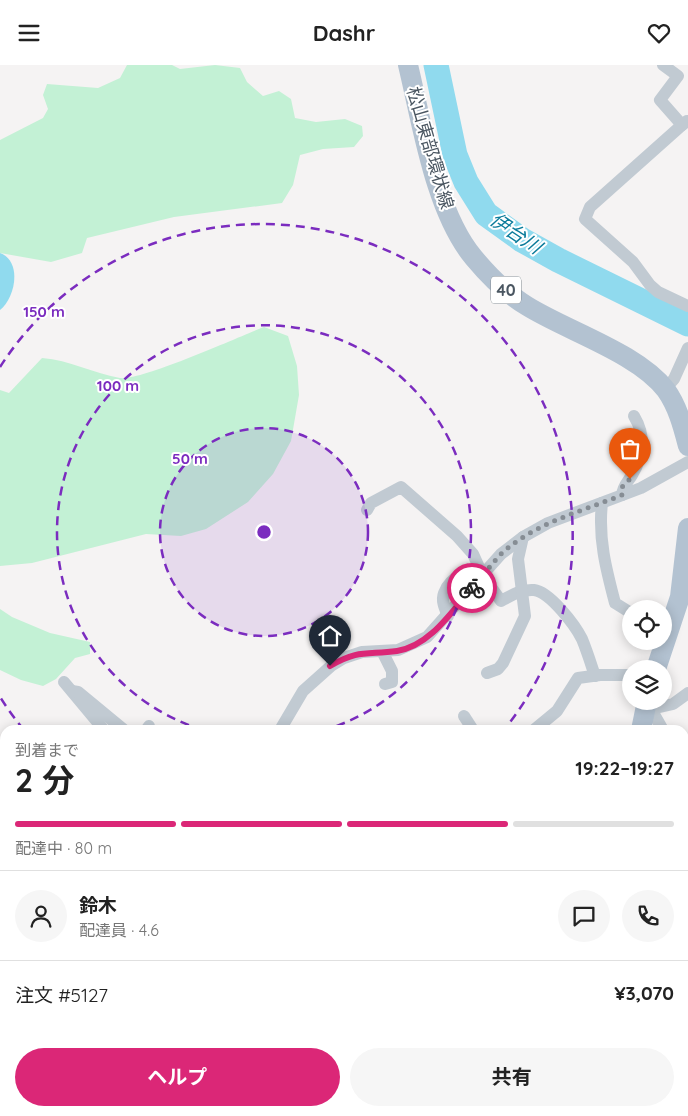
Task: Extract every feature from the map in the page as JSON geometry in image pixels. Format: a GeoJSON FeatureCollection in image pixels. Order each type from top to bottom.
{"type":"FeatureCollection","features":[{"type":"Feature","properties":{"kind":"main road","name":"松山東部環状線"},"geometry":{"type":"LineString","coordinates":[[408,65],[436,177],[450,218],[472,256],[504,288],[526,305],[636,363],[665,389],[682,423],[688,446]]}},
{"type":"Feature","properties":{"kind":"main road"},"geometry":{"type":"LineString","coordinates":[[672,615],[684,580],[688,528]]}},
{"type":"Feature","properties":{"kind":"main road"},"geometry":{"type":"LineString","coordinates":[[642,725],[647,710]]}},
{"type":"Feature","properties":{"kind":"street"},"geometry":{"type":"LineString","coordinates":[[663,65],[678,76],[660,100],[685,122],[590,207],[585,219],[633,262],[650,285],[658,292],[688,306]]}},
{"type":"Feature","properties":{"kind":"street"},"geometry":{"type":"LineString","coordinates":[[665,389],[674,379],[688,348]]}},
{"type":"Feature","properties":{"kind":"street"},"geometry":{"type":"LineString","coordinates":[[622,495],[622,487],[636,469],[642,449],[643,433],[634,416]]}},
{"type":"Feature","properties":{"kind":"street"},"geometry":{"type":"LineString","coordinates":[[283,725],[303,691],[330,666],[344,658],[362,652],[398,651],[412,646],[427,637],[448,616],[502,554],[523,537],[548,523],[641,488],[688,462]]}},
{"type":"Feature","properties":{"kind":"street"},"geometry":{"type":"LineString","coordinates":[[367,510],[371,503],[402,487],[457,536],[472,554],[483,576],[502,601],[522,591],[540,592],[552,600],[581,638],[595,676]]}},
{"type":"Feature","properties":{"kind":"street"},"geometry":{"type":"LineString","coordinates":[[602,503],[600,521],[602,554],[615,603],[622,607]]}},
{"type":"Feature","properties":{"kind":"street"},"geometry":{"type":"LineString","coordinates":[[487,673],[498,669],[503,663],[525,616],[518,559],[523,537]]}},
{"type":"Feature","properties":{"kind":"street"},"geometry":{"type":"LineString","coordinates":[[448,616],[444,604],[444,593],[452,581],[465,573],[475,571],[483,576]]}},
{"type":"Feature","properties":{"kind":"street"},"geometry":{"type":"LineString","coordinates":[[382,651],[392,671],[392,682],[385,684]]}},
{"type":"Feature","properties":{"kind":"street"},"geometry":{"type":"LineString","coordinates":[[540,725],[556,711],[578,678],[622,675]]}},
{"type":"Feature","properties":{"kind":"street"},"geometry":{"type":"LineString","coordinates":[[100,725],[68,686],[118,725]]}},
{"type":"Feature","properties":{"kind":"street"},"geometry":{"type":"LineString","coordinates":[[672,704],[688,693]]}},
{"type":"Feature","properties":{"kind":"street"},"geometry":{"type":"LineString","coordinates":[[650,710],[660,725]]}},
{"type":"Feature","properties":{"kind":"street"},"geometry":{"type":"LineString","coordinates":[[464,716],[470,725]]}},
{"type":"Feature","properties":{"kind":"green space"},"geometry":{"type":"Polygon","coordinates":[[[127,65],[172,65],[180,69],[215,65],[240,68],[247,82],[263,96],[279,91],[291,99],[295,118],[316,122],[345,119],[362,126],[363,136],[354,147],[323,149],[300,155],[293,185],[282,203],[174,217],[87,238],[82,253],[51,262],[0,253],[0,140],[43,118],[48,109],[43,95],[47,84],[98,88],[120,78],[127,65]]]}},
{"type":"Feature","properties":{"kind":"green space"},"geometry":{"type":"Polygon","coordinates":[[[264,327],[288,336],[297,366],[299,395],[291,441],[273,474],[248,502],[206,529],[181,536],[146,534],[32,563],[0,566],[0,390],[9,393],[42,358],[62,361],[120,378],[131,377],[168,366],[264,327]]]}},
{"type":"Feature","properties":{"kind":"green space"},"geometry":{"type":"Polygon","coordinates":[[[0,609],[12,617],[50,633],[90,642],[90,654],[75,658],[56,679],[43,686],[21,680],[0,670],[0,609]]]}},
{"type":"Feature","properties":{"kind":"water"},"geometry":{"type":"Polygon","coordinates":[[[0,253],[12,263],[14,280],[10,297],[0,310],[0,253]]]}},
{"type":"Feature","properties":{"kind":"waterway","name":"伊台川"},"geometry":{"type":"LineString","coordinates":[[436,65],[455,155],[466,182],[486,214],[522,240],[558,260],[688,324]]}},
{"type":"Feature","properties":{"kind":"way so far"},"geometry":{"type":"LineString","coordinates":[[472,588],[502,554],[523,537],[548,523],[622,495],[622,487],[630,479]]}},
{"type":"Feature","properties":{"kind":"route"},"geometry":{"type":"LineString","coordinates":[[330,666],[344,658],[362,652],[398,651],[412,646],[435,630],[472,588]]}}]}
